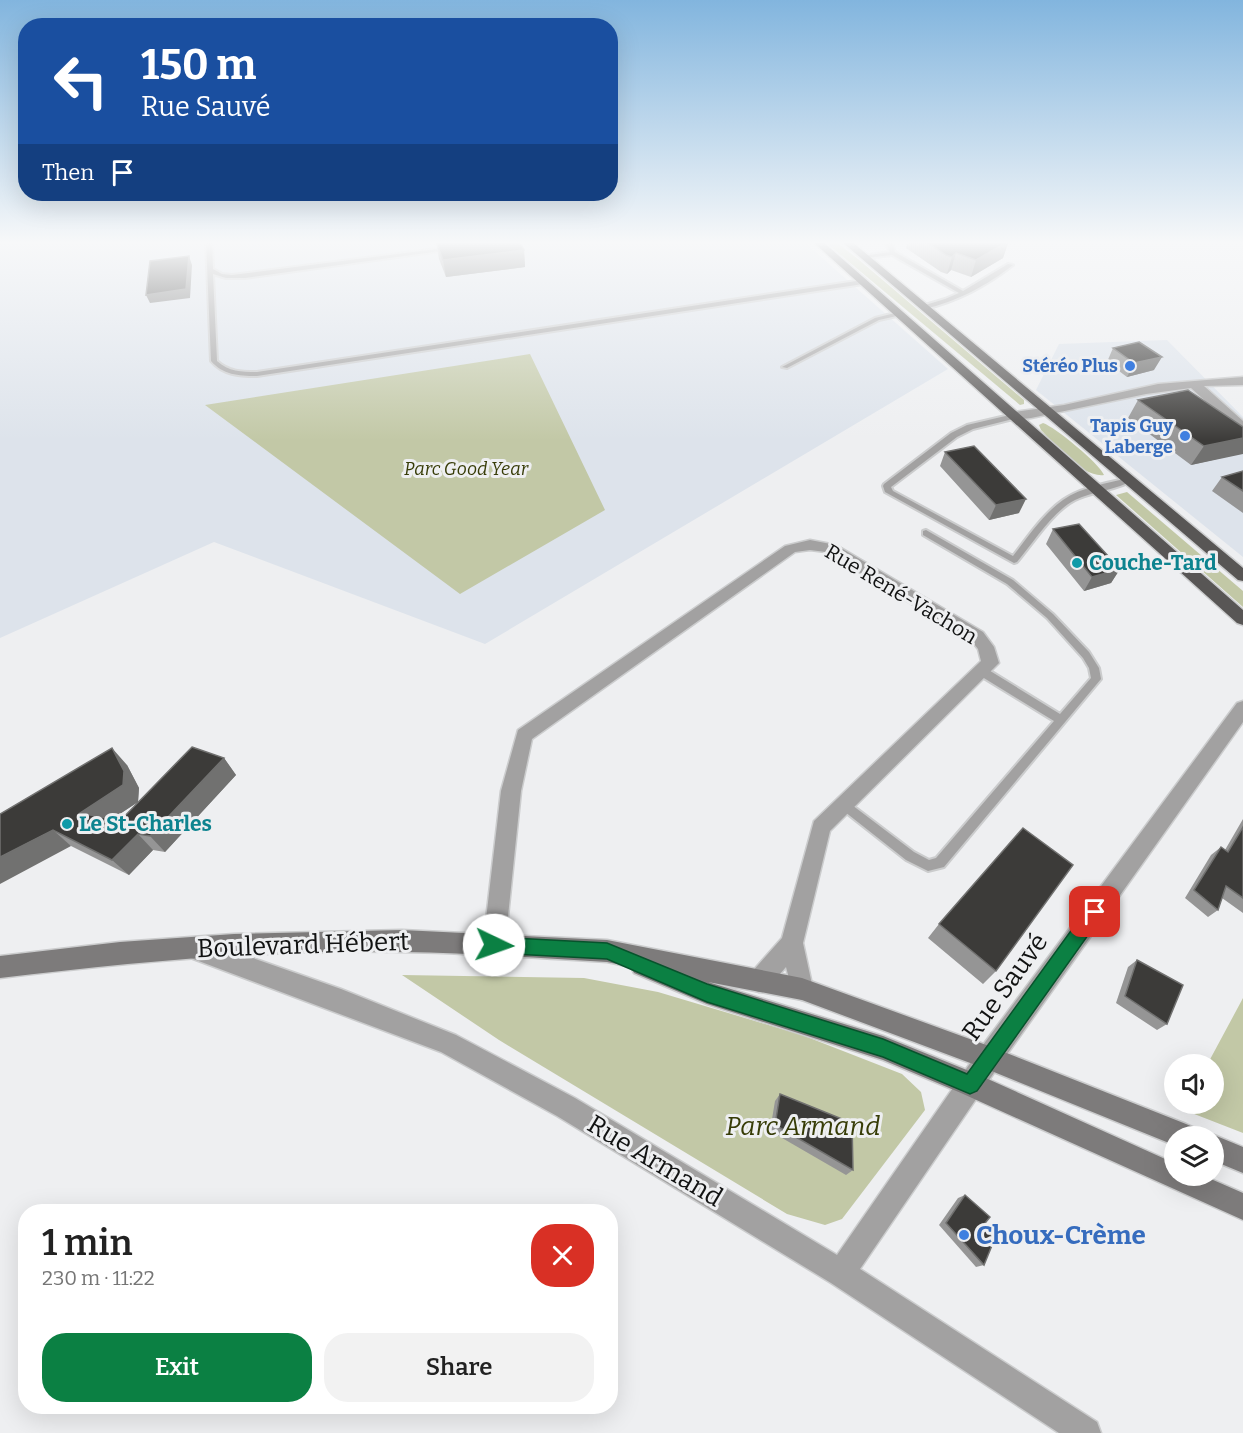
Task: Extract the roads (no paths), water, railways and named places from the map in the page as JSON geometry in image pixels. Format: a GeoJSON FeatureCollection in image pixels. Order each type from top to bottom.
{"type":"FeatureCollection","features":[{"type":"Feature","properties":{"kind":"highway"},"geometry":{"type":"LineString","coordinates":[[892,308],[1243,619]]}},
{"type":"Feature","properties":{"kind":"highway"},"geometry":{"type":"LineString","coordinates":[[925,308],[1243,576]]}},
{"type":"Feature","properties":{"kind":"main road","name":"Boulevard Hébert"},"geometry":{"type":"LineString","coordinates":[[0,967],[194,948],[402,941],[607,951],[802,989],[989,1058],[1164,1128]]}},
{"type":"Feature","properties":{"kind":"main road","name":"Boulevard Hébert"},"geometry":{"type":"LineString","coordinates":[[607,951],[707,993],[883,1048],[970,1084],[1243,1207]]}},
{"type":"Feature","properties":{"kind":"main road"},"geometry":{"type":"LineString","coordinates":[[1224,1152],[1243,1160]]}},
{"type":"Feature","properties":{"kind":"street"},"geometry":{"type":"LineString","coordinates":[[1014,416],[1050,413],[1126,394],[1194,384],[1243,381]]}},
{"type":"Feature","properties":{"kind":"street"},"geometry":{"type":"LineString","coordinates":[[1194,384],[1243,428]]}},
{"type":"Feature","properties":{"kind":"street","name":"Rue René-Vachon"},"geometry":{"type":"LineString","coordinates":[[494,945],[511,791],[524,735],[790,549],[804,544],[819,545],[831,548],[977,636],[986,647],[990,663],[821,828],[792,943],[802,989]]}},
{"type":"Feature","properties":{"kind":"street","name":"Rue Sauvé"},"geometry":{"type":"LineString","coordinates":[[841,1273],[970,1084],[1243,708]]}},
{"type":"Feature","properties":{"kind":"street"},"geometry":{"type":"LineString","coordinates":[[759,981],[792,943]]}},
{"type":"Feature","properties":{"kind":"street","name":"Rue Armand"},"geometry":{"type":"LineString","coordinates":[[194,948],[341,1001],[448,1043],[566,1107],[841,1273],[1086,1433]]}},
{"type":"Feature","properties":{"kind":"lane"},"geometry":{"type":"LineString","coordinates":[[212,308],[214,361],[219,369],[241,374],[257,374],[693,308]]}},
{"type":"Feature","properties":{"kind":"lane"},"geometry":{"type":"LineString","coordinates":[[785,367],[870,322],[899,314]]}},
{"type":"Feature","properties":{"kind":"lane"},"geometry":{"type":"LineString","coordinates":[[1014,416],[970,427],[954,435],[887,486],[889,492],[1014,560],[1070,499],[1084,495],[1095,488],[1129,480]]}},
{"type":"Feature","properties":{"kind":"lane"},"geometry":{"type":"LineString","coordinates":[[844,806],[910,856],[928,866],[940,863],[1096,679],[1094,668],[1086,655],[1050,616],[1010,582],[926,533]]}},
{"type":"Feature","properties":{"kind":"lane"},"geometry":{"type":"LineString","coordinates":[[983,672],[1061,720]]}},
{"type":"Feature","properties":{"kind":"place","name":"Stéréo Plus"},"geometry":{"type":"Point","coordinates":[1130,366]}},
{"type":"Feature","properties":{"kind":"place","name":"Tapis Guy Laberge"},"geometry":{"type":"Point","coordinates":[1185,436]}},
{"type":"Feature","properties":{"kind":"place","name":"Couche-Tard"},"geometry":{"type":"Point","coordinates":[1077,563]}},
{"type":"Feature","properties":{"kind":"place","name":"Le St-Charles"},"geometry":{"type":"Point","coordinates":[67,824]}},
{"type":"Feature","properties":{"kind":"place","name":"Choux-Crème"},"geometry":{"type":"Point","coordinates":[964,1235]}},
{"type":"Feature","properties":{"kind":"park label","name":"Parc Good Year"},"geometry":{"type":"Point","coordinates":[466,469]}},
{"type":"Feature","properties":{"kind":"park label","name":"Parc Armand"},"geometry":{"type":"Point","coordinates":[803,1126]}}]}
